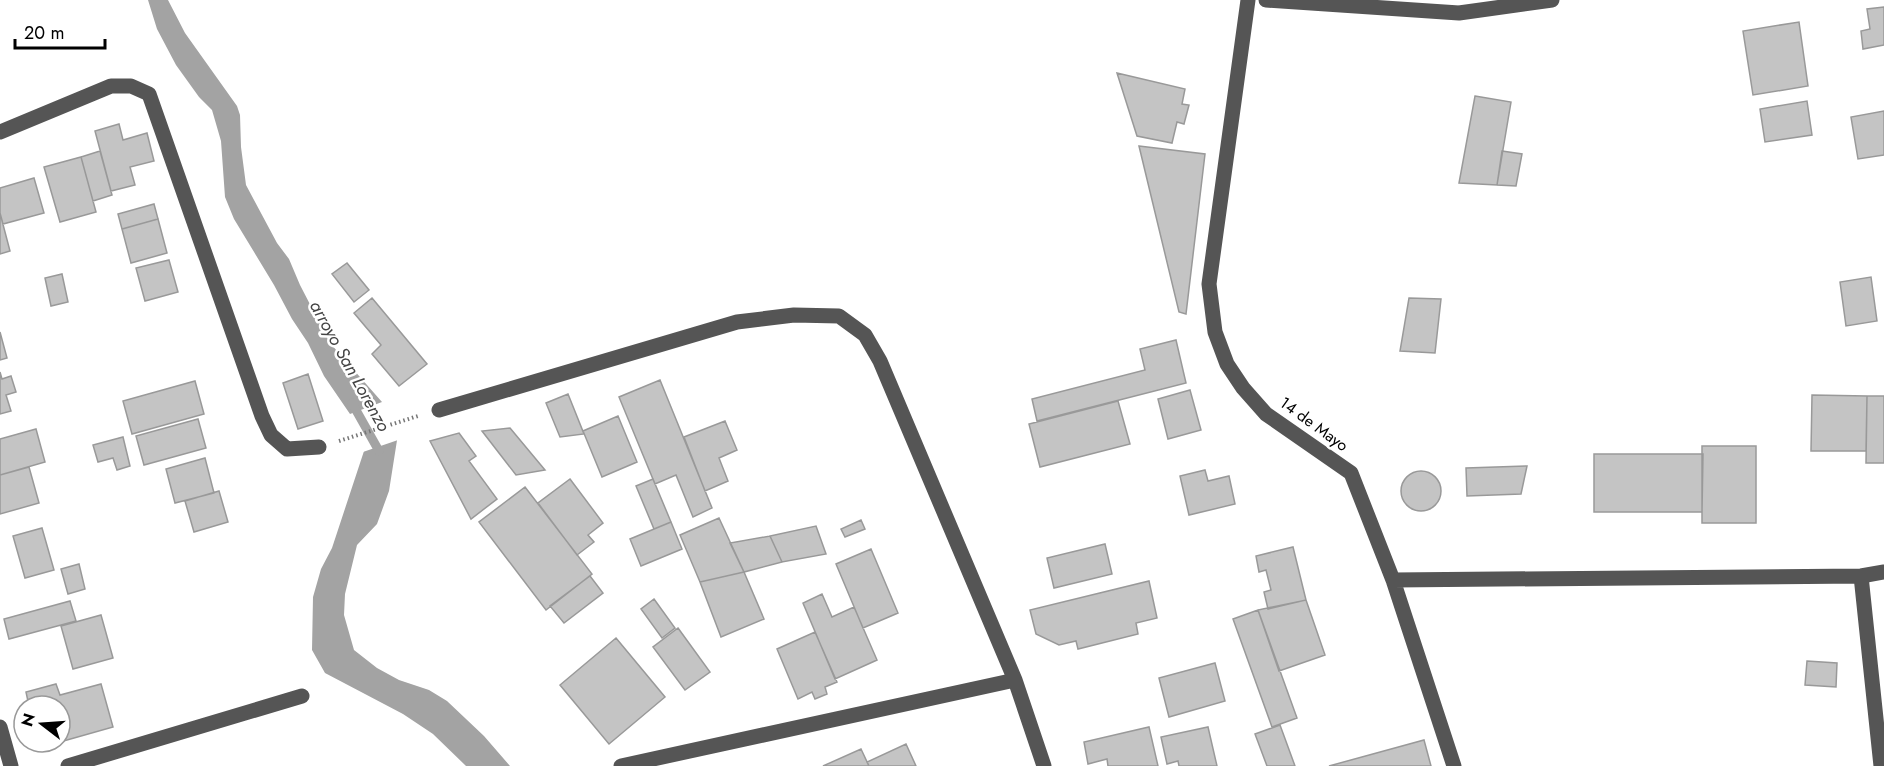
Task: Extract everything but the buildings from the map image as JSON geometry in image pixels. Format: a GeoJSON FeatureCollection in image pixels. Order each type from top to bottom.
{"type":"FeatureCollection","features":[{"type":"Feature","properties":{"kind":"street","name":"14 de Mayo"},"geometry":{"type":"LineString","coordinates":[[1248,0],[1209,284],[1215,332],[1227,363],[1243,388],[1266,414],[1351,474],[1393,580],[1454,766]]}},
{"type":"Feature","properties":{"kind":"street"},"geometry":{"type":"LineString","coordinates":[[1266,0],[1459,13],[1552,0]]}},
{"type":"Feature","properties":{"kind":"street"},"geometry":{"type":"LineString","coordinates":[[0,132],[111,86],[131,86],[149,94],[262,416],[271,435],[286,449],[320,447]]}},
{"type":"Feature","properties":{"kind":"street"},"geometry":{"type":"LineString","coordinates":[[439,410],[736,322],[794,315],[839,316],[865,335],[880,361],[1015,680],[1044,766]]}},
{"type":"Feature","properties":{"kind":"street"},"geometry":{"type":"LineString","coordinates":[[1393,580],[1861,576],[1884,573]]}},
{"type":"Feature","properties":{"kind":"street"},"geometry":{"type":"LineString","coordinates":[[1861,576],[1881,766]]}},
{"type":"Feature","properties":{"kind":"street"},"geometry":{"type":"LineString","coordinates":[[621,766],[1015,680]]}},
{"type":"Feature","properties":{"kind":"street"},"geometry":{"type":"LineString","coordinates":[[68,766],[302,696]]}},
{"type":"Feature","properties":{"kind":"street"},"geometry":{"type":"LineString","coordinates":[[0,728],[11,766]]}},
{"type":"Feature","properties":{"kind":"path"},"geometry":{"type":"LineString","coordinates":[[320,447],[439,410]]}},
{"type":"Feature","properties":{"kind":"water"},"geometry":{"type":"Polygon","coordinates":[[[148,0],[168,0],[185,33],[237,106],[240,115],[246,185],[277,243],[289,259],[330,343],[382,402],[350,414],[324,376],[308,343],[234,219],[225,197],[221,141],[212,110],[199,97],[176,65],[157,29],[148,0]]]}},
{"type":"Feature","properties":{"kind":"water"},"geometry":{"type":"Polygon","coordinates":[[[398,434],[389,491],[377,524],[357,545],[345,594],[344,615],[354,650],[377,668],[399,680],[429,690],[447,701],[484,736],[510,766],[466,766],[433,734],[403,714],[325,673],[312,650],[313,597],[321,569],[332,548],[366,445],[398,434]]]}},
{"type":"Feature","properties":{"kind":"pier"},"geometry":{"type":"Polygon","coordinates":[[[397,431],[401,433],[401,439],[360,453],[364,443],[397,431]]]}},
{"type":"Feature","properties":{"kind":"waterway","name":"arroyo San Lorenzo"},"geometry":{"type":"LineString","coordinates":[[352,403],[379,451]]}}]}
